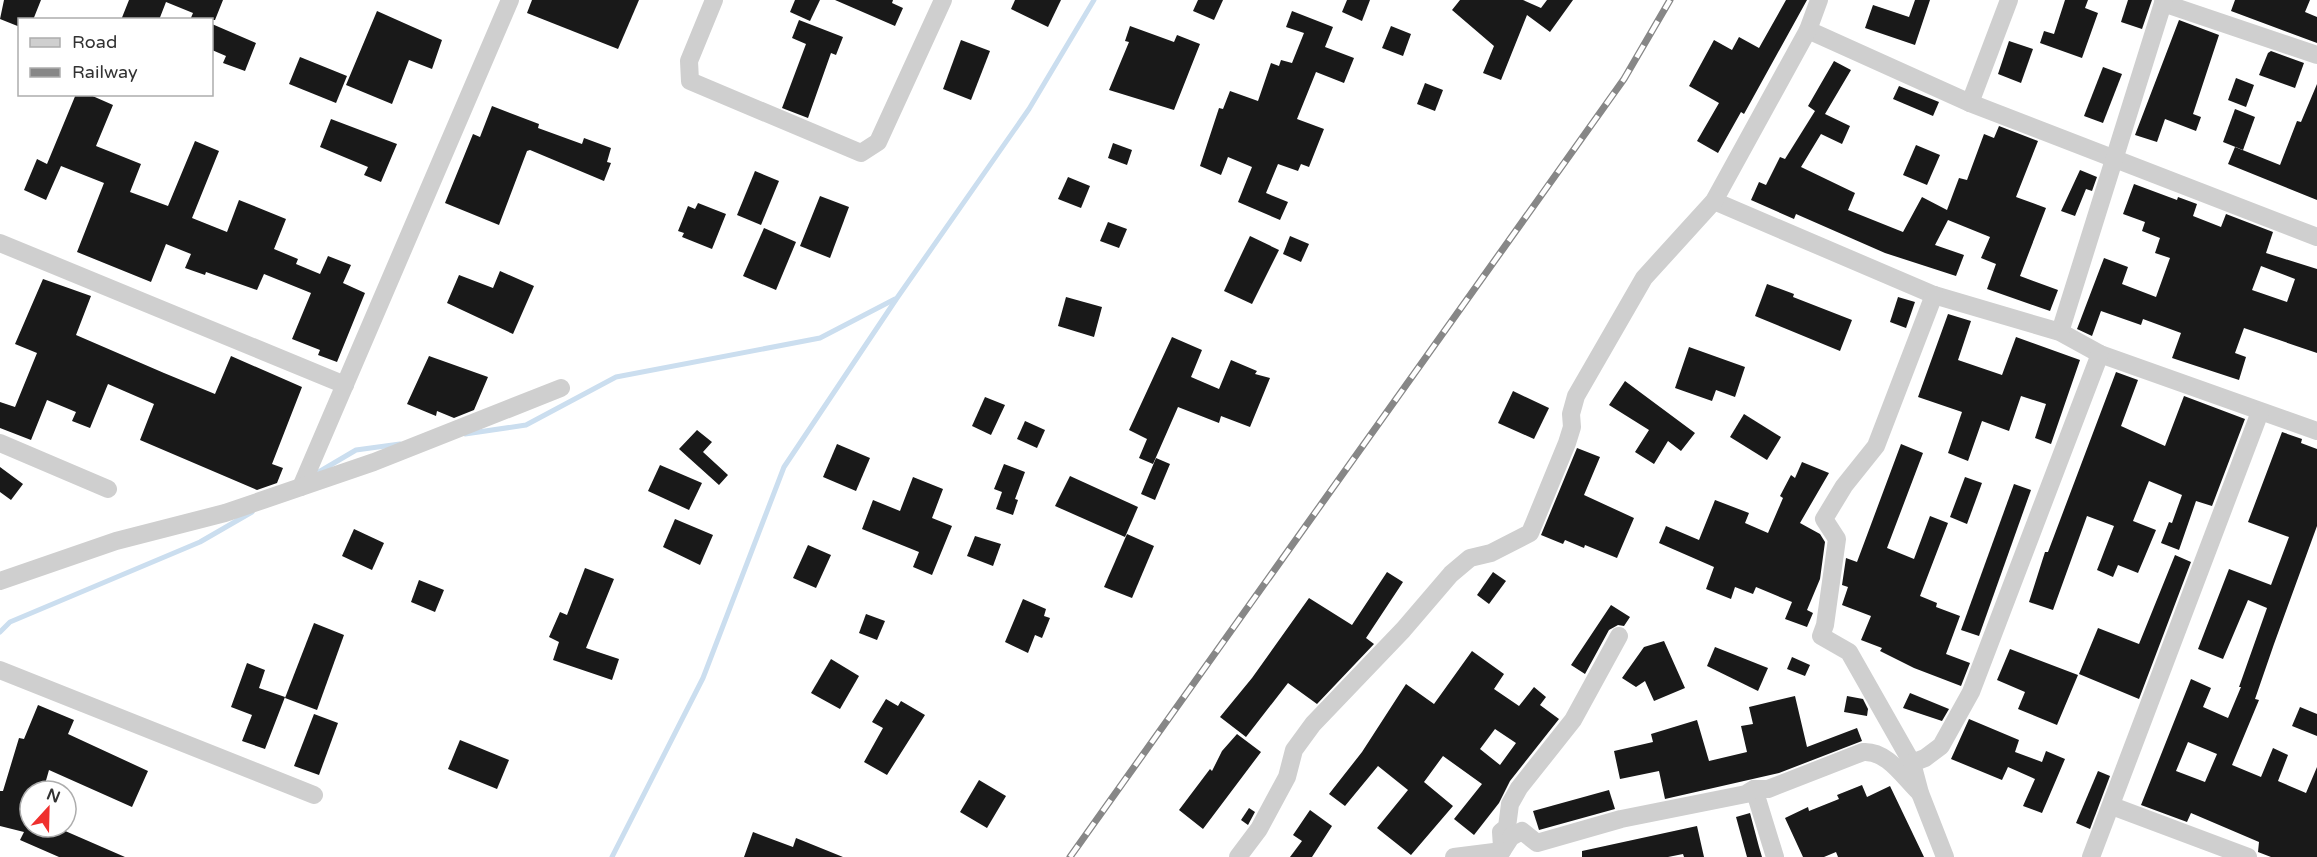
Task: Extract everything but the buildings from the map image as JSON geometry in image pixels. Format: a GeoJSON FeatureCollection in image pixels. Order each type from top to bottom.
{"type":"FeatureCollection","features":[{"type":"Feature","properties":{"kind":"street"},"geometry":{"type":"LineString","coordinates":[[301,487],[510,0]]}},
{"type":"Feature","properties":{"kind":"street"},"geometry":{"type":"LineString","coordinates":[[714,0],[689,61],[690,81],[861,153],[878,142],[943,0]]}},
{"type":"Feature","properties":{"kind":"street"},"geometry":{"type":"LineString","coordinates":[[1238,857],[1259,829],[1287,777],[1294,750],[1313,724],[1403,630],[1451,574],[1470,558],[1491,554],[1530,532],[1567,443],[1572,427],[1570,414],[1576,396],[1644,278],[1695,219],[1714,201],[1808,30],[1819,0]]}},
{"type":"Feature","properties":{"kind":"street"},"geometry":{"type":"LineString","coordinates":[[1970,103],[2009,0]]}},
{"type":"Feature","properties":{"kind":"street"},"geometry":{"type":"LineString","coordinates":[[2060,332],[2163,1],[2317,55]]}},
{"type":"Feature","properties":{"kind":"street"},"geometry":{"type":"LineString","coordinates":[[1808,30],[1970,103],[2317,237]]}},
{"type":"Feature","properties":{"kind":"street"},"geometry":{"type":"LineString","coordinates":[[1714,201],[1934,295],[2060,332],[2100,354],[2317,431]]}},
{"type":"Feature","properties":{"kind":"street"},"geometry":{"type":"LineString","coordinates":[[0,243],[345,385]]}},
{"type":"Feature","properties":{"kind":"street"},"geometry":{"type":"LineString","coordinates":[[1934,295],[1876,446],[1844,486],[1824,519],[1838,540],[1825,626],[1821,636],[1850,652],[1912,763],[1920,793],[1944,857]]}},
{"type":"Feature","properties":{"kind":"street"},"geometry":{"type":"LineString","coordinates":[[1912,763],[1925,758],[1941,746],[1971,692],[2100,354]]}},
{"type":"Feature","properties":{"kind":"street"},"geometry":{"type":"LineString","coordinates":[[0,581],[116,541],[225,513],[374,462],[561,388]]}},
{"type":"Feature","properties":{"kind":"street"},"geometry":{"type":"LineString","coordinates":[[2091,857],[2260,412]]}},
{"type":"Feature","properties":{"kind":"street"},"geometry":{"type":"LineString","coordinates":[[0,443],[108,489]]}},
{"type":"Feature","properties":{"kind":"street"},"geometry":{"type":"LineString","coordinates":[[1503,854],[1501,832],[1506,827],[1510,804],[1519,788],[1573,720],[1619,636]]}},
{"type":"Feature","properties":{"kind":"street"},"geometry":{"type":"LineString","coordinates":[[0,670],[314,795]]}},
{"type":"Feature","properties":{"kind":"street"},"geometry":{"type":"LineString","coordinates":[[1503,854],[1511,837],[1522,831],[1537,843],[1621,819],[1746,794],[1754,789],[1768,789],[1844,759],[1872,752],[1884,757],[1920,793]]}},
{"type":"Feature","properties":{"kind":"street"},"geometry":{"type":"LineString","coordinates":[[1754,789],[1775,857]]}},
{"type":"Feature","properties":{"kind":"street"},"geometry":{"type":"LineString","coordinates":[[2112,806],[2248,857]]}},
{"type":"Feature","properties":{"kind":"street"},"geometry":{"type":"LineString","coordinates":[[1454,857],[1503,854]]}},
{"type":"Feature","properties":{"kind":"waterway"},"geometry":{"type":"LineString","coordinates":[[612,857],[703,678],[784,467],[897,298],[1029,109],[1094,0]]}},
{"type":"Feature","properties":{"kind":"waterway"},"geometry":{"type":"LineString","coordinates":[[465,434],[526,425],[616,377],[820,338],[895,299]]}},
{"type":"Feature","properties":{"kind":"waterway"},"geometry":{"type":"LineString","coordinates":[[317,473],[356,450],[400,444]]}},
{"type":"Feature","properties":{"kind":"waterway"},"geometry":{"type":"LineString","coordinates":[[0,632],[10,622],[200,542],[252,512]]}},
{"type":"Feature","properties":{"kind":"railway"},"geometry":{"type":"LineString","coordinates":[[1070,857],[1624,79],[1670,0]]}}]}
